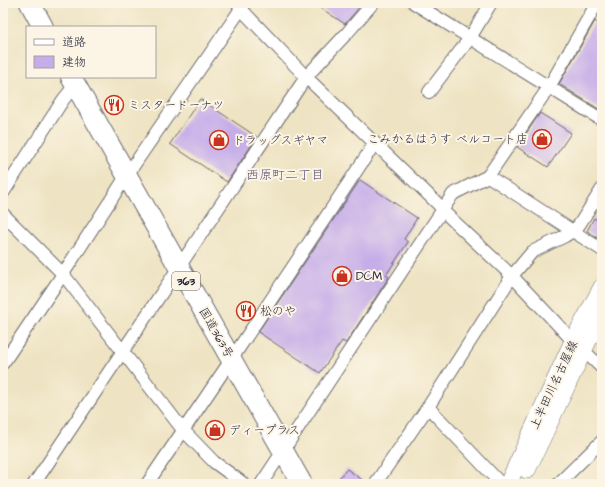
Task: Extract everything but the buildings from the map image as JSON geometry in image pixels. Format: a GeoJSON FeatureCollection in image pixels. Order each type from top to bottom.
{"type":"FeatureCollection","features":[{"type":"Feature","properties":{"kind":"highway"},"geometry":{"type":"LineString","coordinates":[[30,3],[42,26]]}},
{"type":"Feature","properties":{"kind":"highway","name":"国道363号"},"geometry":{"type":"LineString","coordinates":[[73,81],[302,484]]}},
{"type":"Feature","properties":{"kind":"main road","name":"上半田川名古屋線"},"geometry":{"type":"LineString","coordinates":[[521,484],[602,287]]}},
{"type":"Feature","properties":{"kind":"main road","name":"上半田川名古屋線"},"geometry":{"type":"LineString","coordinates":[[508,484],[578,346],[602,311]]}},
{"type":"Feature","properties":{"kind":"street"},"geometry":{"type":"LineString","coordinates":[[34,484],[306,77],[373,3]]}},
{"type":"Feature","properties":{"kind":"street"},"geometry":{"type":"LineString","coordinates":[[414,3],[602,120]]}},
{"type":"Feature","properties":{"kind":"street"},"geometry":{"type":"LineString","coordinates":[[429,92],[470,38],[491,3]]}},
{"type":"Feature","properties":{"kind":"street"},"geometry":{"type":"LineString","coordinates":[[261,484],[453,194],[488,176],[549,87],[597,3]]}},
{"type":"Feature","properties":{"kind":"street"},"geometry":{"type":"LineString","coordinates":[[3,363],[241,5],[306,77],[440,206],[442,211],[512,276],[578,346],[602,368]]}},
{"type":"Feature","properties":{"kind":"street"},"geometry":{"type":"LineString","coordinates":[[3,193],[63,100],[73,81]]}},
{"type":"Feature","properties":{"kind":"street"},"geometry":{"type":"LineString","coordinates":[[147,484],[375,143]]}},
{"type":"Feature","properties":{"kind":"street"},"geometry":{"type":"LineString","coordinates":[[488,176],[602,250]]}},
{"type":"Feature","properties":{"kind":"street"},"geometry":{"type":"LineString","coordinates":[[375,484],[428,407],[512,276],[532,252],[573,231],[579,225],[602,188]]}},
{"type":"Feature","properties":{"kind":"street"},"geometry":{"type":"LineString","coordinates":[[3,214],[63,274],[183,430],[214,462],[244,484]]}},
{"type":"Feature","properties":{"kind":"street"},"geometry":{"type":"LineString","coordinates":[[428,407],[501,484]]}},
{"type":"Feature","properties":{"kind":"street"},"geometry":{"type":"LineString","coordinates":[[558,484],[602,441]]}},
{"type":"Feature","properties":{"kind":"place","name":"ミスタードーナツ"},"geometry":{"type":"Point","coordinates":[114,105]}},
{"type":"Feature","properties":{"kind":"place","name":"こみかるはうす ベルコート店"},"geometry":{"type":"Point","coordinates":[542,139]}},
{"type":"Feature","properties":{"kind":"place","name":"ドラッグスギヤマ"},"geometry":{"type":"Point","coordinates":[219,140]}},
{"type":"Feature","properties":{"kind":"place","name":"DCM"},"geometry":{"type":"Point","coordinates":[342,276]}},
{"type":"Feature","properties":{"kind":"place","name":"松のや"},"geometry":{"type":"Point","coordinates":[246,311]}},
{"type":"Feature","properties":{"kind":"place","name":"ディープラス"},"geometry":{"type":"Point","coordinates":[215,430]}},
{"type":"Feature","properties":{"kind":"district","name":"西原町二丁目"},"geometry":{"type":"Point","coordinates":[285,175]}}]}
